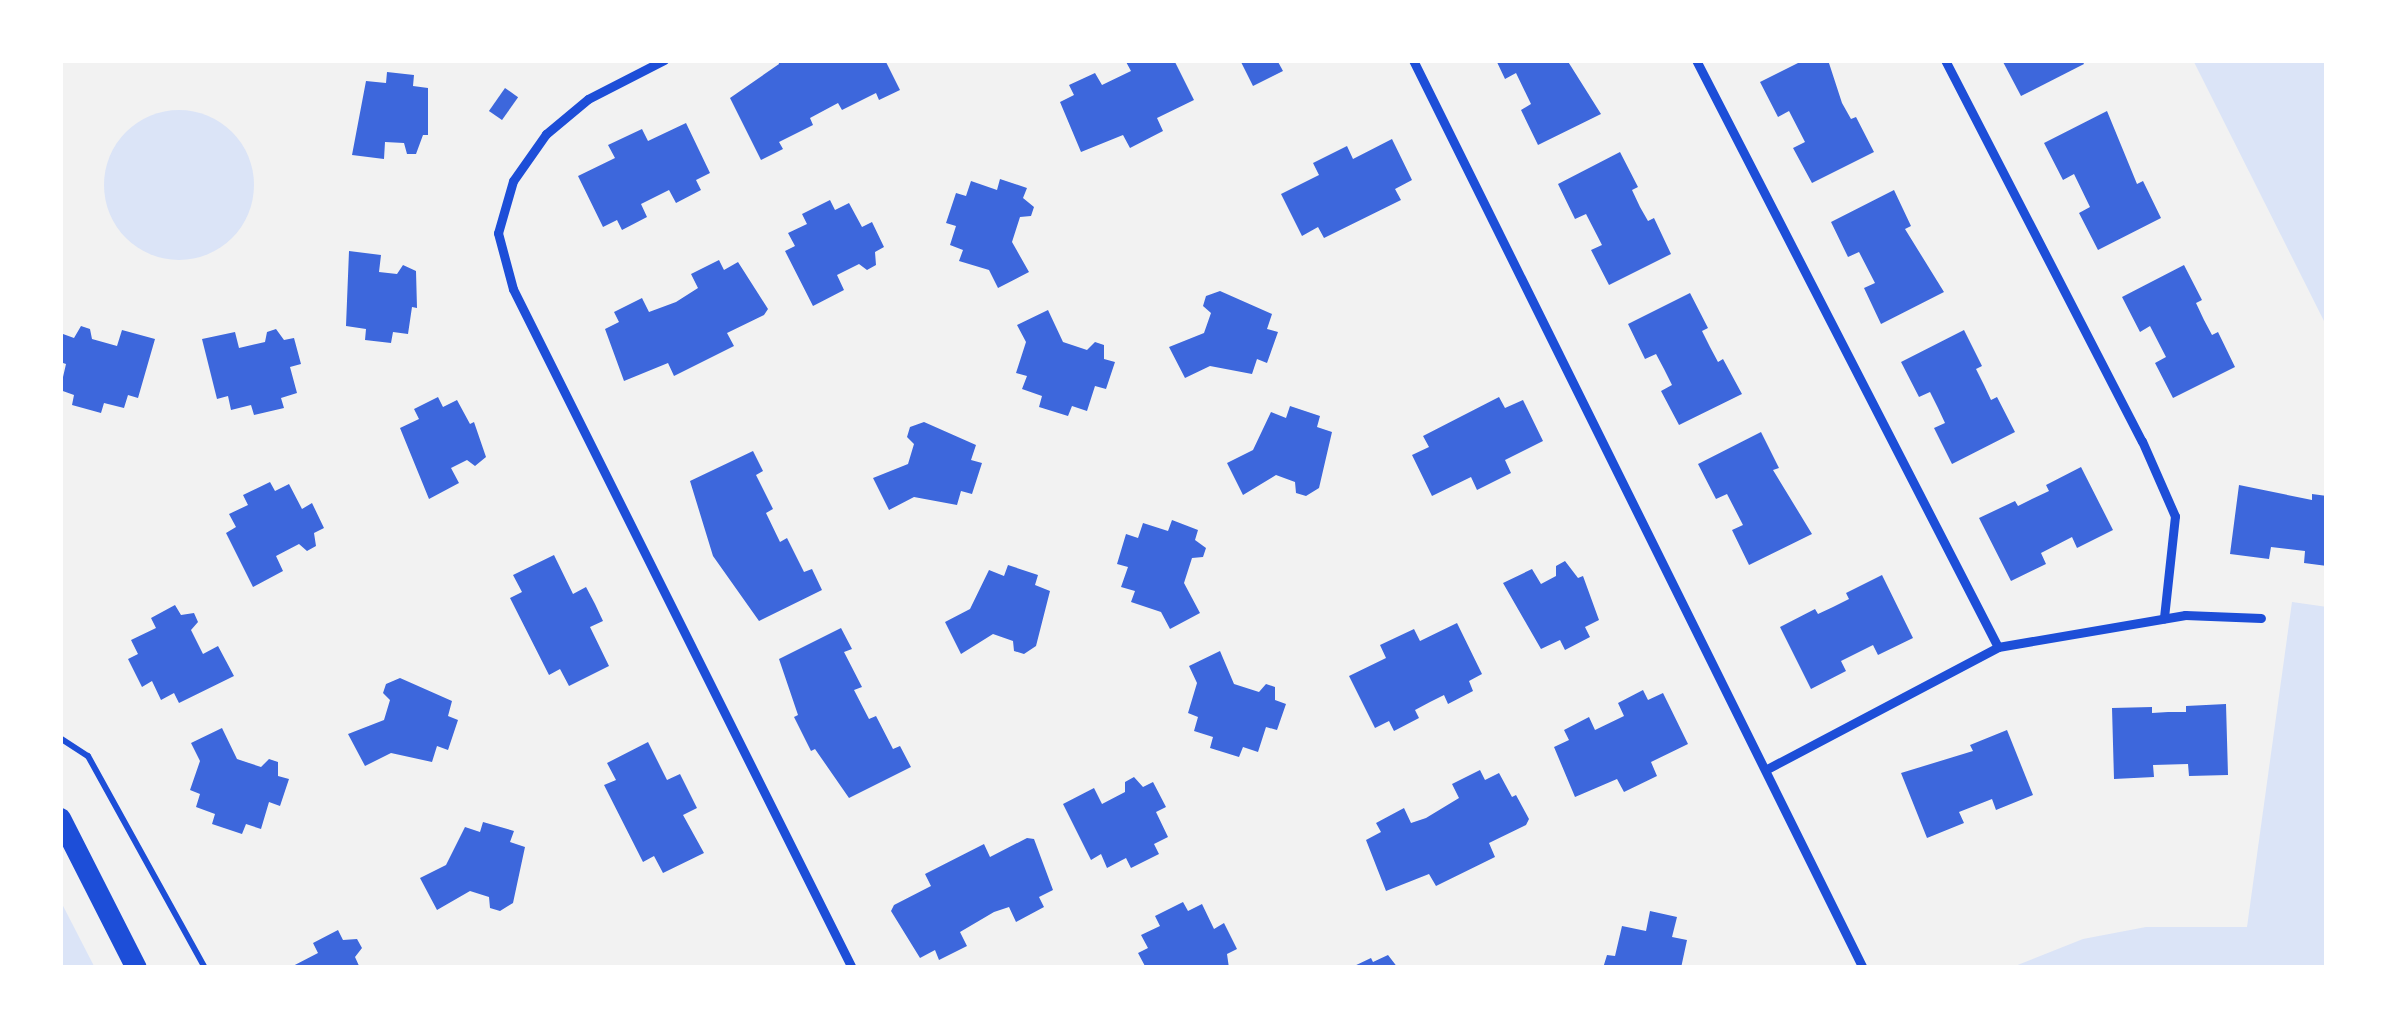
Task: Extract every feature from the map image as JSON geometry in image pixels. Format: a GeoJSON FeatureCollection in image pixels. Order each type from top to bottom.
{"type":"FeatureCollection","features":[{"type":"Feature","properties":{"kind":"street"},"geometry":{"type":"LineString","coordinates":[[60,818],[136,968]]}},
{"type":"Feature","properties":{"kind":"lane"},"geometry":{"type":"LineString","coordinates":[[664,60],[588,99],[546,134],[513,181],[498,233],[513,289],[853,968]]}},
{"type":"Feature","properties":{"kind":"lane"},"geometry":{"type":"LineString","coordinates":[[1413,60],[1863,968]]}},
{"type":"Feature","properties":{"kind":"lane"},"geometry":{"type":"LineString","coordinates":[[1696,60],[1998,647]]}},
{"type":"Feature","properties":{"kind":"lane"},"geometry":{"type":"LineString","coordinates":[[1945,60],[2175,516],[2164,618]]}},
{"type":"Feature","properties":{"kind":"lane"},"geometry":{"type":"LineString","coordinates":[[1767,769],[1998,647],[2164,618],[2261,618]]}},
{"type":"Feature","properties":{"kind":"path"},"geometry":{"type":"LineString","coordinates":[[60,738],[88,756],[205,968]]}},
{"type":"Feature","properties":{"kind":"shaded area"},"geometry":{"type":"Polygon","coordinates":[[[2193,60],[2327,60],[2327,327],[2193,60]]]}},
{"type":"Feature","properties":{"kind":"shaded area"},"geometry":{"type":"Polygon","coordinates":[[[179,110],[208,116],[232,132],[248,156],[254,185],[248,214],[232,238],[208,254],[179,260],[150,254],[126,238],[110,214],[104,185],[110,156],[126,132],[150,116],[179,110]]]}},
{"type":"Feature","properties":{"kind":"shaded area"},"geometry":{"type":"Polygon","coordinates":[[[2292,602],[2327,607],[2327,968],[2010,968],[2083,939],[2146,927],[2247,927],[2292,602]]]}},
{"type":"Feature","properties":{"kind":"shaded area"},"geometry":{"type":"Polygon","coordinates":[[[60,900],[95,968],[60,968],[60,900]]]}},
{"type":"Feature","properties":{"kind":"building"},"geometry":{"type":"Polygon","coordinates":[[[778,60],[885,60],[900,90],[879,100],[876,93],[842,110],[838,103],[810,118],[813,125],[779,142],[783,149],[761,160],[730,98],[779,64],[778,60]]]}},
{"type":"Feature","properties":{"kind":"building"},"geometry":{"type":"Polygon","coordinates":[[[1125,60],[1174,60],[1194,100],[1157,118],[1163,131],[1130,148],[1123,135],[1081,152],[1060,102],[1074,95],[1069,85],[1095,73],[1102,85],[1131,71],[1125,60]]]}},
{"type":"Feature","properties":{"kind":"building"},"geometry":{"type":"Polygon","coordinates":[[[1240,60],[1277,60],[1283,71],[1253,86],[1240,60]]]}},
{"type":"Feature","properties":{"kind":"building"},"geometry":{"type":"Polygon","coordinates":[[[1496,60],[1567,60],[1601,114],[1538,145],[1521,110],[1531,104],[1516,73],[1505,79],[1496,60]]]}},
{"type":"Feature","properties":{"kind":"building"},"geometry":{"type":"Polygon","coordinates":[[[1804,60],[1828,60],[1842,103],[1851,119],[1856,117],[1874,152],[1812,183],[1793,148],[1805,142],[1789,111],[1778,117],[1760,82],[1804,60]]]}},
{"type":"Feature","properties":{"kind":"building"},"geometry":{"type":"Polygon","coordinates":[[[2002,60],[2082,60],[2084,64],[2021,96],[2002,60]]]}},
{"type":"Feature","properties":{"kind":"building"},"geometry":{"type":"Polygon","coordinates":[[[387,72],[414,75],[413,86],[428,88],[428,135],[423,135],[416,154],[407,154],[404,143],[385,142],[384,159],[352,155],[366,81],[386,83],[387,72]]]}},
{"type":"Feature","properties":{"kind":"building"},"geometry":{"type":"Polygon","coordinates":[[[505,88],[518,97],[502,120],[489,111],[505,88]]]}},
{"type":"Feature","properties":{"kind":"building"},"geometry":{"type":"Polygon","coordinates":[[[2107,111],[2137,184],[2143,181],[2161,218],[2098,250],[2079,213],[2090,207],[2074,174],[2063,180],[2044,143],[2107,111]]]}},
{"type":"Feature","properties":{"kind":"building"},"geometry":{"type":"Polygon","coordinates":[[[686,123],[710,173],[696,180],[701,190],[676,203],[669,190],[641,204],[647,217],[622,230],[617,220],[603,227],[578,176],[615,158],[608,145],[642,129],[648,141],[686,123]]]}},
{"type":"Feature","properties":{"kind":"building"},"geometry":{"type":"Polygon","coordinates":[[[1392,139],[1412,180],[1395,189],[1401,200],[1324,238],[1318,227],[1302,236],[1281,194],[1319,175],[1313,163],[1347,146],[1353,159],[1392,139]]]}},
{"type":"Feature","properties":{"kind":"building"},"geometry":{"type":"Polygon","coordinates":[[[1620,152],[1638,187],[1632,190],[1640,207],[1648,221],[1654,218],[1671,254],[1609,285],[1591,250],[1602,245],[1586,214],[1575,219],[1558,184],[1620,152]]]}},
{"type":"Feature","properties":{"kind":"building"},"geometry":{"type":"Polygon","coordinates":[[[1000,179],[1027,188],[1023,198],[1034,207],[1031,216],[1020,217],[1012,242],[1029,272],[998,288],[989,270],[959,261],[963,250],[950,245],[956,226],[946,223],[956,193],[966,196],[971,181],[997,190],[1000,179]]]}},
{"type":"Feature","properties":{"kind":"building"},"geometry":{"type":"Polygon","coordinates":[[[1894,190],[1911,226],[1905,229],[1944,292],[1881,324],[1864,288],[1875,283],[1859,252],[1848,257],[1831,222],[1894,190]]]}},
{"type":"Feature","properties":{"kind":"building"},"geometry":{"type":"Polygon","coordinates":[[[830,200],[835,210],[849,203],[862,227],[872,222],[884,247],[875,252],[876,265],[867,270],[859,264],[837,275],[844,290],[813,306],[785,251],[795,246],[788,233],[807,224],[802,214],[830,200]]]}},
{"type":"Feature","properties":{"kind":"building"},"geometry":{"type":"Polygon","coordinates":[[[349,251],[381,255],[379,272],[397,274],[403,265],[416,271],[417,308],[412,307],[408,334],[393,332],[391,343],[365,340],[366,329],[346,326],[349,251]]]}},
{"type":"Feature","properties":{"kind":"building"},"geometry":{"type":"Polygon","coordinates":[[[719,260],[724,270],[738,262],[768,309],[764,315],[727,333],[734,346],[674,376],[668,363],[624,381],[605,329],[619,322],[614,312],[642,298],[649,312],[676,302],[698,288],[691,274],[719,260]]]}},
{"type":"Feature","properties":{"kind":"building"},"geometry":{"type":"Polygon","coordinates":[[[2184,265],[2202,300],[2196,303],[2204,320],[2212,335],[2218,332],[2235,367],[2173,398],[2155,363],[2166,357],[2150,326],[2140,332],[2122,297],[2184,265]]]}},
{"type":"Feature","properties":{"kind":"building"},"geometry":{"type":"Polygon","coordinates":[[[1220,291],[1272,314],[1267,329],[1278,332],[1267,363],[1257,359],[1252,374],[1210,366],[1185,378],[1169,347],[1204,333],[1211,313],[1203,306],[1206,296],[1220,291]]]}},
{"type":"Feature","properties":{"kind":"building"},"geometry":{"type":"Polygon","coordinates":[[[1690,293],[1708,328],[1702,331],[1710,347],[1718,362],[1723,359],[1742,394],[1679,425],[1661,391],[1672,385],[1664,369],[1656,354],[1645,359],[1628,324],[1690,293]]]}},
{"type":"Feature","properties":{"kind":"building"},"geometry":{"type":"Polygon","coordinates":[[[1048,310],[1063,342],[1087,350],[1095,342],[1104,345],[1104,359],[1115,362],[1106,389],[1095,386],[1087,411],[1072,406],[1068,416],[1039,407],[1042,396],[1022,389],[1027,376],[1016,373],[1026,342],[1017,325],[1048,310]]]}},
{"type":"Feature","properties":{"kind":"building"},"geometry":{"type":"Polygon","coordinates":[[[81,326],[90,329],[92,339],[117,346],[122,330],[155,339],[138,398],[128,395],[124,408],[104,403],[101,413],[72,405],[74,395],[60,390],[66,364],[60,362],[63,334],[74,338],[81,326]]]}},
{"type":"Feature","properties":{"kind":"building"},"geometry":{"type":"Polygon","coordinates":[[[276,329],[284,340],[294,338],[301,364],[290,367],[297,393],[281,398],[284,408],[254,415],[251,405],[231,410],[228,396],[217,399],[202,339],[235,332],[239,348],[265,342],[267,332],[276,329]]]}},
{"type":"Feature","properties":{"kind":"building"},"geometry":{"type":"Polygon","coordinates":[[[1964,330],[1982,366],[1976,369],[1991,400],[1997,397],[2015,432],[1952,464],[1934,428],[1945,423],[1930,392],[1919,397],[1901,362],[1964,330]]]}},
{"type":"Feature","properties":{"kind":"building"},"geometry":{"type":"Polygon","coordinates":[[[438,397],[443,407],[457,400],[470,424],[474,422],[486,457],[475,466],[467,460],[451,468],[459,483],[429,499],[400,428],[419,419],[414,409],[438,397]]]}},
{"type":"Feature","properties":{"kind":"building"},"geometry":{"type":"Polygon","coordinates":[[[1499,397],[1505,408],[1523,400],[1543,441],[1505,460],[1511,473],[1477,490],[1471,477],[1432,496],[1412,455],[1429,447],[1423,436],[1499,397]]]}},
{"type":"Feature","properties":{"kind":"building"},"geometry":{"type":"Polygon","coordinates":[[[1290,406],[1320,416],[1317,427],[1332,432],[1319,488],[1306,496],[1296,493],[1295,482],[1276,475],[1243,495],[1227,463],[1253,450],[1271,412],[1286,418],[1290,406]]]}},
{"type":"Feature","properties":{"kind":"building"},"geometry":{"type":"Polygon","coordinates":[[[924,422],[976,445],[971,460],[982,463],[972,494],[961,491],[957,505],[914,497],[889,510],[873,478],[908,464],[914,444],[907,437],[910,427],[924,422]]]}},
{"type":"Feature","properties":{"kind":"building"},"geometry":{"type":"Polygon","coordinates":[[[1761,432],[1779,468],[1773,470],[1812,534],[1749,565],[1732,530],[1743,525],[1727,494],[1716,499],[1698,464],[1761,432]]]}},
{"type":"Feature","properties":{"kind":"building"},"geometry":{"type":"Polygon","coordinates":[[[753,451],[763,471],[756,475],[773,509],[766,513],[780,542],[787,538],[804,572],[812,569],[822,590],[759,621],[713,556],[690,481],[753,451]]]}},
{"type":"Feature","properties":{"kind":"building"},"geometry":{"type":"Polygon","coordinates":[[[2081,467],[2113,530],[2077,548],[2072,537],[2041,553],[2046,564],[2011,581],[1979,518],[2049,491],[2046,485],[2081,467]]]}},
{"type":"Feature","properties":{"kind":"building"},"geometry":{"type":"Polygon","coordinates":[[[270,482],[275,491],[289,484],[302,509],[312,503],[324,528],[314,533],[316,546],[307,551],[299,544],[276,556],[283,571],[253,587],[226,533],[236,527],[229,514],[248,505],[243,495],[270,482]]]}},
{"type":"Feature","properties":{"kind":"building"},"geometry":{"type":"Polygon","coordinates":[[[2239,485],[2312,500],[2312,494],[2327,496],[2327,566],[2304,563],[2305,551],[2271,547],[2269,559],[2230,554],[2239,485]]]}},
{"type":"Feature","properties":{"kind":"building"},"geometry":{"type":"Polygon","coordinates":[[[1172,520],[1198,530],[1195,540],[1206,548],[1203,557],[1192,558],[1184,583],[1200,613],[1170,629],[1161,612],[1131,602],[1135,591],[1121,587],[1128,567],[1117,564],[1126,534],[1138,538],[1143,523],[1168,531],[1172,520]]]}},
{"type":"Feature","properties":{"kind":"building"},"geometry":{"type":"Polygon","coordinates":[[[554,555],[573,594],[586,587],[595,604],[603,621],[590,627],[609,666],[569,686],[560,669],[549,675],[510,598],[522,592],[513,575],[554,555]]]}},
{"type":"Feature","properties":{"kind":"building"},"geometry":{"type":"Polygon","coordinates":[[[1565,561],[1578,578],[1583,576],[1599,620],[1585,627],[1590,637],[1565,650],[1560,640],[1541,649],[1503,583],[1532,569],[1541,584],[1556,576],[1556,566],[1565,561]]]}},
{"type":"Feature","properties":{"kind":"building"},"geometry":{"type":"Polygon","coordinates":[[[1008,565],[1038,575],[1035,585],[1050,591],[1036,646],[1024,654],[1014,651],[1013,641],[993,634],[961,654],[945,622],[970,609],[989,570],[1004,576],[1008,565]]]}},
{"type":"Feature","properties":{"kind":"building"},"geometry":{"type":"Polygon","coordinates":[[[1882,575],[1913,638],[1878,655],[1873,645],[1841,661],[1846,671],[1811,689],[1780,627],[1849,599],[1846,593],[1882,575]]]}},
{"type":"Feature","properties":{"kind":"building"},"geometry":{"type":"Polygon","coordinates":[[[175,605],[181,615],[194,613],[198,622],[191,630],[203,654],[218,646],[234,676],[179,703],[174,693],[161,700],[152,681],[142,687],[128,659],[138,654],[131,640],[156,628],[151,618],[175,605]]]}},
{"type":"Feature","properties":{"kind":"building"},"geometry":{"type":"Polygon","coordinates":[[[1457,623],[1482,674],[1469,681],[1473,691],[1448,704],[1444,695],[1430,702],[1415,710],[1419,718],[1394,731],[1389,721],[1375,728],[1349,676],[1386,658],[1380,645],[1414,629],[1420,641],[1457,623]]]}},
{"type":"Feature","properties":{"kind":"building"},"geometry":{"type":"Polygon","coordinates":[[[841,628],[852,649],[844,652],[862,687],[854,690],[869,719],[876,716],[893,749],[900,746],[911,767],[849,798],[815,749],[811,751],[794,717],[798,715],[779,659],[841,628]]]}},
{"type":"Feature","properties":{"kind":"building"},"geometry":{"type":"Polygon","coordinates":[[[1220,651],[1234,684],[1259,692],[1266,684],[1275,687],[1275,700],[1286,704],[1277,730],[1266,727],[1258,752],[1243,747],[1239,757],[1210,748],[1213,737],[1194,731],[1198,717],[1188,713],[1197,683],[1189,666],[1220,651]]]}},
{"type":"Feature","properties":{"kind":"building"},"geometry":{"type":"Polygon","coordinates":[[[400,678],[452,701],[448,716],[458,720],[448,750],[437,746],[432,762],[391,753],[365,766],[348,734],[384,720],[390,700],[383,693],[386,684],[400,678]]]}},
{"type":"Feature","properties":{"kind":"building"},"geometry":{"type":"Polygon","coordinates":[[[1643,690],[1648,700],[1663,693],[1688,744],[1651,762],[1657,776],[1624,792],[1617,779],[1575,797],[1554,747],[1569,740],[1564,730],[1589,717],[1595,730],[1624,716],[1618,703],[1643,690]]]}},
{"type":"Feature","properties":{"kind":"building"},"geometry":{"type":"Polygon","coordinates":[[[2226,704],[2228,775],[2189,776],[2188,764],[2153,765],[2154,777],[2114,779],[2112,708],[2186,712],[2186,706],[2226,704]]]}},
{"type":"Feature","properties":{"kind":"building"},"geometry":{"type":"Polygon","coordinates":[[[222,728],[237,759],[261,767],[269,759],[278,762],[278,776],[289,779],[280,806],[269,802],[261,829],[246,824],[242,834],[212,824],[215,814],[196,807],[200,794],[190,790],[200,761],[191,743],[222,728]]]}},
{"type":"Feature","properties":{"kind":"building"},"geometry":{"type":"Polygon","coordinates":[[[2007,730],[2033,795],[1996,810],[1992,799],[1959,812],[1964,823],[1927,838],[1901,773],[1973,751],[1970,745],[2007,730]]]}},
{"type":"Feature","properties":{"kind":"building"},"geometry":{"type":"Polygon","coordinates":[[[648,742],[667,780],[680,774],[697,808],[683,815],[704,853],[663,873],[654,856],[643,862],[604,785],[616,780],[607,763],[648,742]]]}},
{"type":"Feature","properties":{"kind":"building"},"geometry":{"type":"Polygon","coordinates":[[[1480,770],[1485,780],[1499,773],[1529,819],[1526,825],[1489,843],[1495,857],[1436,886],[1429,874],[1386,891],[1366,840],[1381,832],[1376,823],[1404,808],[1411,823],[1426,818],[1459,798],[1452,784],[1480,770]]]}},
{"type":"Feature","properties":{"kind":"building"},"geometry":{"type":"Polygon","coordinates":[[[1134,777],[1143,787],[1153,782],[1166,807],[1156,812],[1168,837],[1154,844],[1159,854],[1131,868],[1126,858],[1107,868],[1101,854],[1091,860],[1063,804],[1094,788],[1102,804],[1125,792],[1125,782],[1134,777]]]}},
{"type":"Feature","properties":{"kind":"building"},"geometry":{"type":"Polygon","coordinates":[[[483,822],[514,831],[510,842],[525,847],[513,903],[500,911],[490,908],[489,897],[470,891],[437,910],[420,878],[446,865],[465,827],[480,832],[483,822]]]}},
{"type":"Feature","properties":{"kind":"building"},"geometry":{"type":"Polygon","coordinates":[[[1034,839],[1053,890],[1039,897],[1044,907],[1016,922],[1009,907],[994,912],[960,932],[967,946],[939,960],[935,950],[920,958],[891,911],[894,905],[931,886],[925,874],[984,844],[990,857],[1034,839]]]}},
{"type":"Feature","properties":{"kind":"building"},"geometry":{"type":"Polygon","coordinates":[[[1183,902],[1188,911],[1202,904],[1214,929],[1224,923],[1237,949],[1227,954],[1229,968],[1146,968],[1138,953],[1148,948],[1141,935],[1160,926],[1155,916],[1183,902]]]}},
{"type":"Feature","properties":{"kind":"building"},"geometry":{"type":"Polygon","coordinates":[[[1650,911],[1677,917],[1672,937],[1687,940],[1681,968],[1603,968],[1607,955],[1615,956],[1622,926],[1646,931],[1650,911]]]}},
{"type":"Feature","properties":{"kind":"building"},"geometry":{"type":"Polygon","coordinates":[[[338,930],[343,940],[357,939],[362,948],[355,957],[360,968],[289,968],[318,953],[313,943],[338,930]]]}},
{"type":"Feature","properties":{"kind":"building"},"geometry":{"type":"Polygon","coordinates":[[[1388,955],[1398,968],[1350,968],[1371,958],[1373,962],[1388,955]]]}}]}
